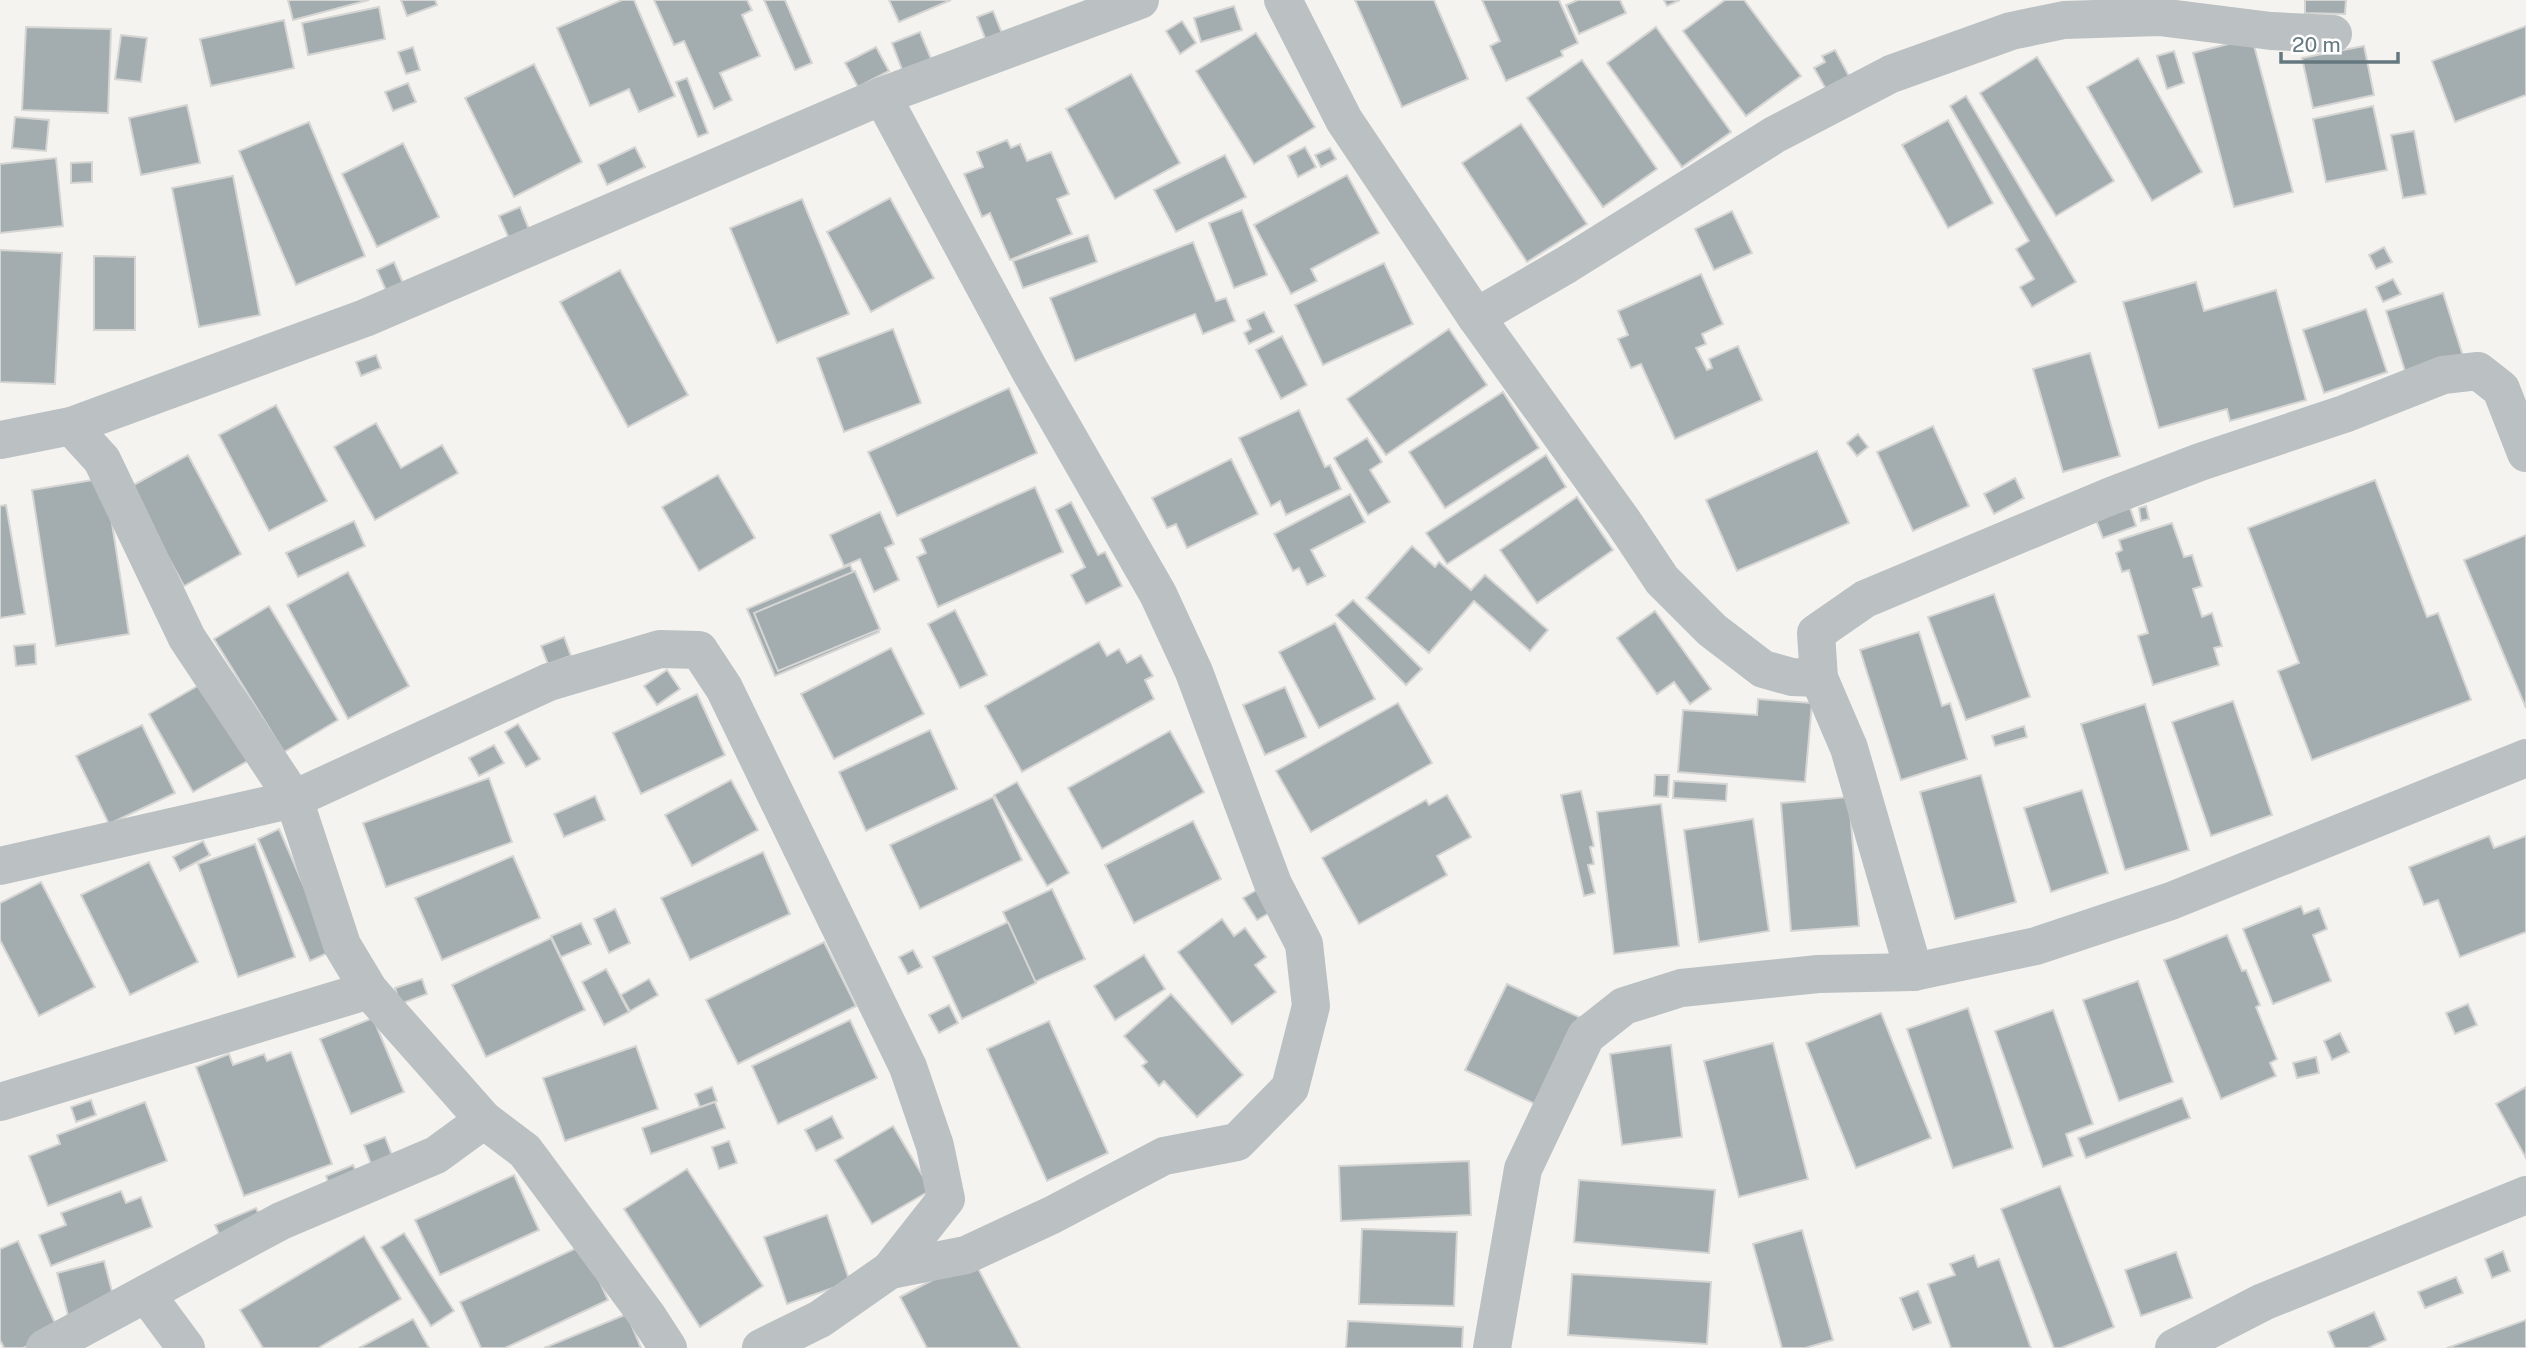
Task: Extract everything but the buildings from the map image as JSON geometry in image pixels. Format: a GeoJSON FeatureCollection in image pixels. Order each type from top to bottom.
{"type":"FeatureCollection","features":[{"type":"Feature","properties":{"kind":"street"},"geometry":{"type":"LineString","coordinates":[[0,440],[71,426],[365,318],[882,96],[1140,0]]}},
{"type":"Feature","properties":{"kind":"street"},"geometry":{"type":"LineString","coordinates":[[1283,0],[1345,120],[1476,317],[1662,580],[1712,630],[1763,669],[1792,677],[1819,678]]}},
{"type":"Feature","properties":{"kind":"street"},"geometry":{"type":"LineString","coordinates":[[1476,317],[1566,265],[1774,135],[1891,74],[2011,31],[2064,20],[2159,17],[2271,31],[2333,34]]}},
{"type":"Feature","properties":{"kind":"street"},"geometry":{"type":"LineString","coordinates":[[882,96],[1029,369],[1158,594],[1194,672],[1273,884],[1304,944],[1311,1006],[1290,1088],[1237,1142],[1164,1156],[1052,1215],[966,1255],[890,1270]]}},
{"type":"Feature","properties":{"kind":"street"},"geometry":{"type":"LineString","coordinates":[[1914,972],[1849,748],[1819,678],[1816,633],[1864,599],[2111,496],[2200,462],[2344,414],[2443,375],[2478,371],[2501,389],[2526,453]]}},
{"type":"Feature","properties":{"kind":"street"},"geometry":{"type":"LineString","coordinates":[[71,426],[102,460],[187,638],[294,799],[342,945],[369,990],[484,1120],[525,1151],[668,1348]]}},
{"type":"Feature","properties":{"kind":"street"},"geometry":{"type":"LineString","coordinates":[[0,866],[294,799],[549,682],[660,649],[699,650],[723,688],[908,1066],[935,1146],[946,1199],[890,1270],[820,1319],[761,1348]]}},
{"type":"Feature","properties":{"kind":"street"},"geometry":{"type":"LineString","coordinates":[[1492,1348],[1522,1169],[1586,1036],[1624,1006],[1681,988],[1818,974],[1914,972],[2036,946],[2171,901],[2526,758]]}},
{"type":"Feature","properties":{"kind":"street"},"geometry":{"type":"LineString","coordinates":[[0,1102],[369,990]]}},
{"type":"Feature","properties":{"kind":"street"},"geometry":{"type":"LineString","coordinates":[[45,1348],[281,1221],[436,1155],[484,1120]]}},
{"type":"Feature","properties":{"kind":"street"},"geometry":{"type":"LineString","coordinates":[[2174,1348],[2263,1302],[2523,1206]]}},
{"type":"Feature","properties":{"kind":"street"},"geometry":{"type":"LineString","coordinates":[[146,1294],[186,1348]]}}]}
